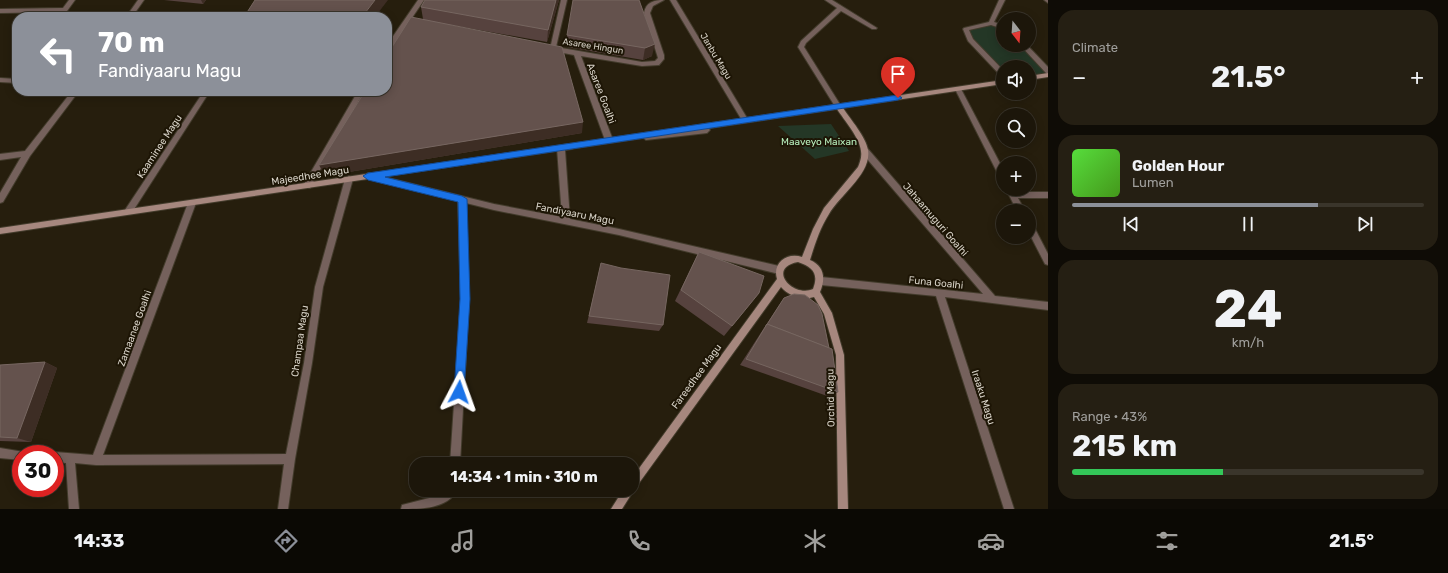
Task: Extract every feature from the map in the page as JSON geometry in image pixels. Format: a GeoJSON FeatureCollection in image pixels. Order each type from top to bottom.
{"type":"FeatureCollection","features":[{"type":"Feature","properties":{"kind":"street"},"geometry":{"type":"LineString","coordinates":[[0,11],[65,10],[72,0]]}},
{"type":"Feature","properties":{"kind":"street"},"geometry":{"type":"LineString","coordinates":[[133,12],[141,0]]}},
{"type":"Feature","properties":{"kind":"street"},"geometry":{"type":"LineString","coordinates":[[392,42],[421,0]]}},
{"type":"Feature","properties":{"kind":"street"},"geometry":{"type":"LineString","coordinates":[[553,49],[564,0]]}},
{"type":"Feature","properties":{"kind":"street","name":"Asaree Hingun"},"geometry":{"type":"LineString","coordinates":[[545,47],[642,64],[657,62],[661,59],[661,55],[647,13],[647,7],[650,4],[661,0]]}},
{"type":"Feature","properties":{"kind":"street","name":"Janbu Magu"},"geometry":{"type":"LineString","coordinates":[[673,0],[745,120]]}},
{"type":"Feature","properties":{"kind":"street"},"geometry":{"type":"LineString","coordinates":[[828,0],[874,28]]}},
{"type":"Feature","properties":{"kind":"street"},"geometry":{"type":"LineString","coordinates":[[990,23],[1002,0]]}},
{"type":"Feature","properties":{"kind":"street"},"geometry":{"type":"LineString","coordinates":[[805,261],[818,228],[828,209],[856,175],[862,165],[865,151],[801,47],[803,42],[841,8]]}},
{"type":"Feature","properties":{"kind":"street"},"geometry":{"type":"LineString","coordinates":[[404,23],[412,24]]}},
{"type":"Feature","properties":{"kind":"street"},"geometry":{"type":"LineString","coordinates":[[996,25],[990,23],[966,29],[970,40],[996,67]]}},
{"type":"Feature","properties":{"kind":"street"},"geometry":{"type":"LineString","coordinates":[[1030,52],[1048,71]]}},
{"type":"Feature","properties":{"kind":"street","name":"Asaree Goalhi"},"geometry":{"type":"LineString","coordinates":[[577,53],[610,140]]}},
{"type":"Feature","properties":{"kind":"street"},"geometry":{"type":"LineString","coordinates":[[1036,77],[1048,75]]}},
{"type":"Feature","properties":{"kind":"street"},"geometry":{"type":"LineString","coordinates":[[0,80],[12,81]]}},
{"type":"Feature","properties":{"kind":"street","name":"Majeedhee Magu"},"geometry":{"type":"LineString","coordinates":[[0,231],[996,83]]}},
{"type":"Feature","properties":{"kind":"street"},"geometry":{"type":"LineString","coordinates":[[958,89],[996,162]]}},
{"type":"Feature","properties":{"kind":"street"},"geometry":{"type":"LineString","coordinates":[[0,200],[27,154],[72,96]]}},
{"type":"Feature","properties":{"kind":"street","name":"Kaaminee Magu"},"geometry":{"type":"LineString","coordinates":[[128,212],[204,96]]}},
{"type":"Feature","properties":{"kind":"street"},"geometry":{"type":"LineString","coordinates":[[308,186],[358,96]]}},
{"type":"Feature","properties":{"kind":"street"},"geometry":{"type":"LineString","coordinates":[[566,221],[561,148],[707,130]]}},
{"type":"Feature","properties":{"kind":"street","name":"Jahaamuguri Goalhi"},"geometry":{"type":"LineString","coordinates":[[865,151],[992,299]]}},
{"type":"Feature","properties":{"kind":"street"},"geometry":{"type":"LineString","coordinates":[[0,157],[27,154]]}},
{"type":"Feature","properties":{"kind":"street","name":"Fandiyaaru Magu"},"geometry":{"type":"LineString","coordinates":[[368,176],[462,199],[566,221],[779,270]]}},
{"type":"Feature","properties":{"kind":"street","name":"Champaa Magu"},"geometry":{"type":"LineString","coordinates":[[283,509],[290,459],[308,363],[319,287],[350,179]]}},
{"type":"Feature","properties":{"kind":"street"},"geometry":{"type":"LineString","coordinates":[[1036,194],[1048,195]]}},
{"type":"Feature","properties":{"kind":"street"},"geometry":{"type":"LineString","coordinates":[[455,457],[465,299],[462,199]]}},
{"type":"Feature","properties":{"kind":"street","name":"Zamaanee Goalhi"},"geometry":{"type":"LineString","coordinates":[[96,460],[192,203]]}},
{"type":"Feature","properties":{"kind":"street"},"geometry":{"type":"LineString","coordinates":[[1036,239],[1048,262]]}},
{"type":"Feature","properties":{"kind":"street"},"geometry":{"type":"LineString","coordinates":[[787,261],[805,261],[817,270],[821,281],[816,292],[807,295],[797,294],[787,288],[781,280],[779,270],[787,261]]}},
{"type":"Feature","properties":{"kind":"street","name":"Fareedhee Magu"},"geometry":{"type":"LineString","coordinates":[[639,476],[781,280]]}},
{"type":"Feature","properties":{"kind":"street","name":"Funa Goalhi"},"geometry":{"type":"LineString","coordinates":[[821,281],[1048,306]]}},
{"type":"Feature","properties":{"kind":"street","name":"Orchid Magu"},"geometry":{"type":"LineString","coordinates":[[816,292],[828,313],[840,355],[843,509]]}},
{"type":"Feature","properties":{"kind":"street","name":"Iraaku Magu"},"geometry":{"type":"LineString","coordinates":[[939,293],[1009,509]]}},
{"type":"Feature","properties":{"kind":"street"},"geometry":{"type":"LineString","coordinates":[[0,453],[12,454]]}},
{"type":"Feature","properties":{"kind":"street"},"geometry":{"type":"LineString","coordinates":[[64,458],[96,460],[290,459]]}},
{"type":"Feature","properties":{"kind":"street"},"geometry":{"type":"LineString","coordinates":[[70,458],[74,509]]}},
{"type":"Feature","properties":{"kind":"street"},"geometry":{"type":"LineString","coordinates":[[406,509],[446,497]]}},
{"type":"Feature","properties":{"kind":"street"},"geometry":{"type":"LineString","coordinates":[[616,509],[624,497]]}},
{"type":"Feature","properties":{"kind":"green space"},"geometry":{"type":"Polygon","coordinates":[[[991,23],[996,25],[996,52],[1030,52],[1048,71],[1048,75],[1036,77],[1036,60],[996,60],[996,67],[970,40],[966,29],[991,23]]]}},
{"type":"Feature","properties":{"kind":"green space","name":"Maaveyo Maixan"},"geometry":{"type":"Polygon","coordinates":[[[831,124],[849,151],[815,159],[778,126],[831,124]]]}},
{"type":"Feature","properties":{"kind":"building"},"geometry":{"type":"Polygon","coordinates":[[[255,0],[375,0],[366,12],[247,12],[255,0]]]}},
{"type":"Feature","properties":{"kind":"building"},"geometry":{"type":"Polygon","coordinates":[[[425,0],[556,0],[548,30],[421,7],[425,0]]]}},
{"type":"Feature","properties":{"kind":"building"},"geometry":{"type":"Polygon","coordinates":[[[573,0],[639,0],[655,44],[645,48],[567,35],[573,0]]]}},
{"type":"Feature","properties":{"kind":"building"},"geometry":{"type":"Polygon","coordinates":[[[411,17],[562,47],[583,122],[319,165],[362,96],[392,96],[392,47],[411,17]]]}},
{"type":"Feature","properties":{"kind":"building"},"geometry":{"type":"Polygon","coordinates":[[[699,252],[764,276],[759,293],[732,326],[681,290],[699,252]]]}},
{"type":"Feature","properties":{"kind":"building"},"geometry":{"type":"Polygon","coordinates":[[[601,263],[621,268],[670,275],[663,325],[589,316],[601,263]]]}},
{"type":"Feature","properties":{"kind":"building"},"geometry":{"type":"Polygon","coordinates":[[[794,294],[805,295],[818,305],[822,314],[829,348],[767,324],[784,298],[794,294]]]}},
{"type":"Feature","properties":{"kind":"building"},"geometry":{"type":"Polygon","coordinates":[[[767,324],[832,349],[838,392],[746,359],[767,324]]]}},
{"type":"Feature","properties":{"kind":"building"},"geometry":{"type":"Polygon","coordinates":[[[45,362],[17,438],[0,437],[0,365],[45,362]]]}},
{"type":"Feature","properties":{"kind":"route"},"geometry":{"type":"LineString","coordinates":[[459,392],[465,299],[462,199],[368,176],[898,98]]}}]}
